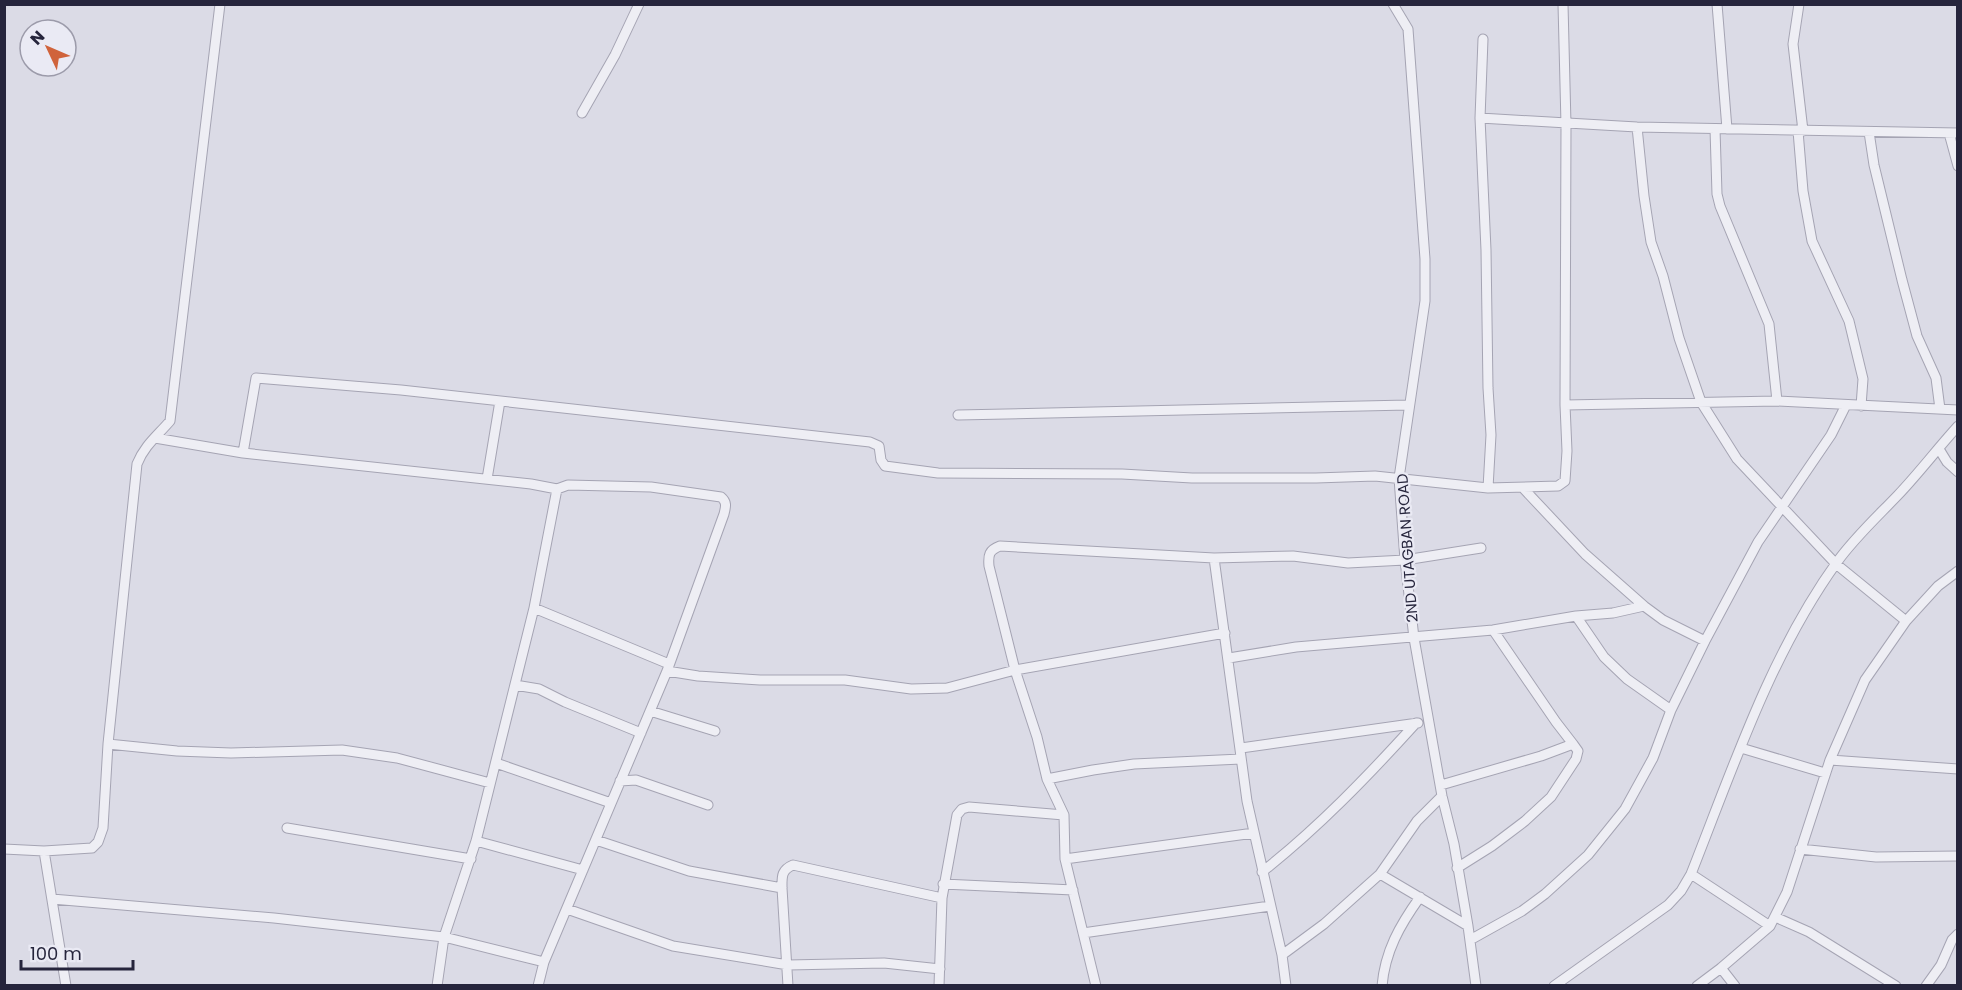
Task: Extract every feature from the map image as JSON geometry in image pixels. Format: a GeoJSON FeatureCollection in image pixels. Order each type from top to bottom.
{"type":"FeatureCollection","features":[{"type":"Feature","properties":{"kind":"street"},"geometry":{"type":"LineString","coordinates":[[4,849],[44,851],[92,848],[98,842],[104,828],[108,744],[137,464],[144,448],[170,421],[220,4]]}},
{"type":"Feature","properties":{"kind":"street"},"geometry":{"type":"LineString","coordinates":[[582,113],[615,55],[639,4]]}},
{"type":"Feature","properties":{"kind":"street","name":"2ND UTAGBAN ROAD"},"geometry":{"type":"LineString","coordinates":[[1393,4],[1408,29],[1425,259],[1425,301],[1408,405],[1400,478],[1405,560],[1414,638],[1442,785],[1442,796],[1454,844],[1476,986]]}},
{"type":"Feature","properties":{"kind":"street"},"geometry":{"type":"LineString","coordinates":[[243,453],[256,378],[500,401],[870,442],[879,446],[881,460],[885,466],[938,473],[1122,474],[1192,478],[1375,476],[1488,488],[1558,486],[1565,481],[1568,451],[1565,405],[1566,125],[1563,4]]}},
{"type":"Feature","properties":{"kind":"street"},"geometry":{"type":"LineString","coordinates":[[1717,4],[1727,129]]}},
{"type":"Feature","properties":{"kind":"street"},"geometry":{"type":"LineString","coordinates":[[1799,4],[1793,44],[1803,191],[1812,241],[1850,321],[1863,379],[1861,406]]}},
{"type":"Feature","properties":{"kind":"street"},"geometry":{"type":"LineString","coordinates":[[1483,39],[1480,118],[1491,435],[1488,488]]}},
{"type":"Feature","properties":{"kind":"street"},"geometry":{"type":"LineString","coordinates":[[1480,118],[1566,125],[1953,133],[1958,166]]}},
{"type":"Feature","properties":{"kind":"street"},"geometry":{"type":"LineString","coordinates":[[1637,127],[1651,242],[1663,276],[1679,338],[1701,402],[1737,459],[1836,564],[1906,621]]}},
{"type":"Feature","properties":{"kind":"street"},"geometry":{"type":"LineString","coordinates":[[1715,129],[1717,194],[1769,324],[1777,401]]}},
{"type":"Feature","properties":{"kind":"street"},"geometry":{"type":"LineString","coordinates":[[1869,132],[1874,165],[1902,280],[1917,336],[1936,378],[1940,409]]}},
{"type":"Feature","properties":{"kind":"street"},"geometry":{"type":"LineString","coordinates":[[487,479],[500,401]]}},
{"type":"Feature","properties":{"kind":"street"},"geometry":{"type":"LineString","coordinates":[[1565,405],[1777,401],[1958,410]]}},
{"type":"Feature","properties":{"kind":"street"},"geometry":{"type":"LineString","coordinates":[[958,415],[1408,405]]}},
{"type":"Feature","properties":{"kind":"street"},"geometry":{"type":"LineString","coordinates":[[1470,940],[1522,911],[1545,894],[1588,855],[1625,809],[1653,758],[1671,710],[1705,641],[1758,542],[1830,435],[1846,405]]}},
{"type":"Feature","properties":{"kind":"street"},"geometry":{"type":"LineString","coordinates":[[1554,986],[1668,905],[1681,891],[1691,874],[1772,673],[1792,633],[1853,541],[1958,426]]}},
{"type":"Feature","properties":{"kind":"street"},"geometry":{"type":"LineString","coordinates":[[156,438],[243,453],[531,484],[558,489],[568,485],[651,487],[721,496],[725,500],[724,514],[668,667],[544,962],[540,985]]}},
{"type":"Feature","properties":{"kind":"street"},"geometry":{"type":"LineString","coordinates":[[1939,449],[1947,462],[1958,472]]}},
{"type":"Feature","properties":{"kind":"street"},"geometry":{"type":"LineString","coordinates":[[1523,488],[1585,554],[1644,606],[1663,620],[1705,641]]}},
{"type":"Feature","properties":{"kind":"street"},"geometry":{"type":"LineString","coordinates":[[437,986],[444,937],[477,841],[534,608],[558,489]]}},
{"type":"Feature","properties":{"kind":"street"},"geometry":{"type":"LineString","coordinates":[[1096,986],[1065,859],[1064,815],[1047,779],[1015,670],[989,566],[988,555],[993,549],[1000,546],[1214,558],[1293,556],[1348,563],[1405,560],[1481,548]]}},
{"type":"Feature","properties":{"kind":"street"},"geometry":{"type":"LineString","coordinates":[[1214,558],[1241,759],[1262,872],[1282,955],[1285,985]]}},
{"type":"Feature","properties":{"kind":"street"},"geometry":{"type":"LineString","coordinates":[[1697,986],[1770,926],[1787,892],[1825,773],[1864,680],[1906,621],[1938,586],[1958,571]]}},
{"type":"Feature","properties":{"kind":"street"},"geometry":{"type":"LineString","coordinates":[[1228,658],[1296,646],[1493,630],[1576,616],[1613,613],[1644,606]]}},
{"type":"Feature","properties":{"kind":"street"},"geometry":{"type":"LineString","coordinates":[[534,608],[668,667],[698,676],[760,680],[845,680],[911,690],[947,688],[1015,670],[1225,633]]}},
{"type":"Feature","properties":{"kind":"street"},"geometry":{"type":"LineString","coordinates":[[1576,616],[1604,657],[1627,680],[1671,710]]}},
{"type":"Feature","properties":{"kind":"street"},"geometry":{"type":"LineString","coordinates":[[1457,868],[1517,827],[1551,797],[1576,759],[1578,751],[1493,630]]}},
{"type":"Feature","properties":{"kind":"street"},"geometry":{"type":"LineString","coordinates":[[514,685],[539,689],[641,733]]}},
{"type":"Feature","properties":{"kind":"street"},"geometry":{"type":"LineString","coordinates":[[650,711],[715,731]]}},
{"type":"Feature","properties":{"kind":"street"},"geometry":{"type":"LineString","coordinates":[[1240,748],[1429,721]]}},
{"type":"Feature","properties":{"kind":"street"},"geometry":{"type":"LineString","coordinates":[[1262,872],[1315,826],[1416,723]]}},
{"type":"Feature","properties":{"kind":"street"},"geometry":{"type":"LineString","coordinates":[[108,744],[177,751],[231,753],[342,750],[397,758],[490,783]]}},
{"type":"Feature","properties":{"kind":"street"},"geometry":{"type":"LineString","coordinates":[[1442,785],[1574,744]]}},
{"type":"Feature","properties":{"kind":"street"},"geometry":{"type":"LineString","coordinates":[[1741,748],[1825,773]]}},
{"type":"Feature","properties":{"kind":"street"},"geometry":{"type":"LineString","coordinates":[[1047,779],[1134,764],[1241,759]]}},
{"type":"Feature","properties":{"kind":"street"},"geometry":{"type":"LineString","coordinates":[[1830,760],[1958,769]]}},
{"type":"Feature","properties":{"kind":"street"},"geometry":{"type":"LineString","coordinates":[[496,763],[611,803]]}},
{"type":"Feature","properties":{"kind":"street"},"geometry":{"type":"LineString","coordinates":[[620,781],[636,780],[708,805]]}},
{"type":"Feature","properties":{"kind":"street"},"geometry":{"type":"LineString","coordinates":[[1282,955],[1332,917],[1380,874],[1417,821],[1442,796]]}},
{"type":"Feature","properties":{"kind":"street"},"geometry":{"type":"LineString","coordinates":[[939,986],[943,884],[957,815],[962,809],[969,807],[1064,815]]}},
{"type":"Feature","properties":{"kind":"street"},"geometry":{"type":"LineString","coordinates":[[287,828],[471,859]]}},
{"type":"Feature","properties":{"kind":"street"},"geometry":{"type":"LineString","coordinates":[[1065,859],[1254,833]]}},
{"type":"Feature","properties":{"kind":"street"},"geometry":{"type":"LineString","coordinates":[[596,840],[689,871],[782,888]]}},
{"type":"Feature","properties":{"kind":"street"},"geometry":{"type":"LineString","coordinates":[[477,841],[583,870]]}},
{"type":"Feature","properties":{"kind":"street"},"geometry":{"type":"LineString","coordinates":[[1800,849],[1876,857],[1958,856]]}},
{"type":"Feature","properties":{"kind":"street"},"geometry":{"type":"LineString","coordinates":[[44,851],[66,986]]}},
{"type":"Feature","properties":{"kind":"street"},"geometry":{"type":"LineString","coordinates":[[788,986],[782,888],[782,873],[786,868],[793,865],[942,898]]}},
{"type":"Feature","properties":{"kind":"street"},"geometry":{"type":"LineString","coordinates":[[1380,874],[1468,926]]}},
{"type":"Feature","properties":{"kind":"street"},"geometry":{"type":"LineString","coordinates":[[1691,874],[1770,926]]}},
{"type":"Feature","properties":{"kind":"street"},"geometry":{"type":"LineString","coordinates":[[943,884],[1073,890]]}},
{"type":"Feature","properties":{"kind":"street"},"geometry":{"type":"LineString","coordinates":[[1382,986],[1387,956],[1395,935],[1420,897]]}},
{"type":"Feature","properties":{"kind":"street"},"geometry":{"type":"LineString","coordinates":[[52,899],[274,918],[444,937],[544,962]]}},
{"type":"Feature","properties":{"kind":"street"},"geometry":{"type":"LineString","coordinates":[[1083,933],[1270,906]]}},
{"type":"Feature","properties":{"kind":"street"},"geometry":{"type":"LineString","coordinates":[[567,909],[673,946],[788,965],[884,963],[940,969]]}},
{"type":"Feature","properties":{"kind":"street"},"geometry":{"type":"LineString","coordinates":[[1775,917],[1809,932],[1896,986]]}},
{"type":"Feature","properties":{"kind":"street"},"geometry":{"type":"LineString","coordinates":[[1926,986],[1941,965],[1952,940],[1958,933]]}},
{"type":"Feature","properties":{"kind":"street"},"geometry":{"type":"LineString","coordinates":[[1721,968],[1735,986]]}}]}
